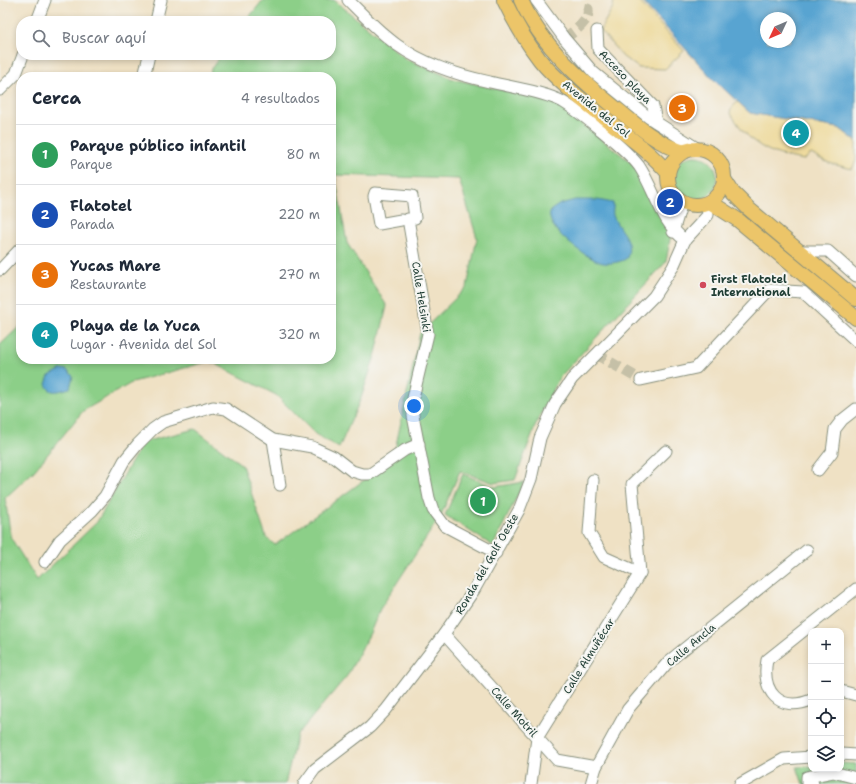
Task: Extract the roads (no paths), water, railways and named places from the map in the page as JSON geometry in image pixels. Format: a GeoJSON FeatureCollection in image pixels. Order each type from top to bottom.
{"type":"FeatureCollection","features":[{"type":"Feature","properties":{"kind":"main road","name":"Avenida del Sol"},"geometry":{"type":"LineString","coordinates":[[504,0],[510,14],[540,61],[579,98],[630,136],[659,162],[668,173]]}},
{"type":"Feature","properties":{"kind":"main road","name":"Avenida del Sol"},"geometry":{"type":"LineString","coordinates":[[521,0],[552,49],[588,86],[662,143],[684,152]]}},
{"type":"Feature","properties":{"kind":"main road"},"geometry":{"type":"LineString","coordinates":[[698,149],[706,151],[717,159],[723,170],[724,179],[722,188],[717,196],[708,203],[694,206],[682,202],[676,198],[669,186],[668,173],[670,164],[684,152],[698,149]]}},
{"type":"Feature","properties":{"kind":"main road"},"geometry":{"type":"LineString","coordinates":[[724,179],[733,193],[749,209],[856,299]]}},
{"type":"Feature","properties":{"kind":"main road"},"geometry":{"type":"LineString","coordinates":[[708,203],[738,220],[856,318]]}},
{"type":"Feature","properties":{"kind":"street"},"geometry":{"type":"LineString","coordinates":[[39,16],[45,0]]}},
{"type":"Feature","properties":{"kind":"street"},"geometry":{"type":"LineString","coordinates":[[157,16],[160,0]]}},
{"type":"Feature","properties":{"kind":"street"},"geometry":{"type":"LineString","coordinates":[[348,0],[397,45],[417,57],[461,76],[552,97],[571,108],[627,152],[639,166],[673,232],[684,240]]}},
{"type":"Feature","properties":{"kind":"street"},"geometry":{"type":"LineString","coordinates":[[536,0],[564,38],[593,72],[656,122],[698,149]]}},
{"type":"Feature","properties":{"kind":"street","name":"Acceso playa"},"geometry":{"type":"LineString","coordinates":[[597,32],[598,49],[653,106],[656,122]]}},
{"type":"Feature","properties":{"kind":"street"},"geometry":{"type":"LineString","coordinates":[[17,72],[21,60]]}},
{"type":"Feature","properties":{"kind":"street"},"geometry":{"type":"LineString","coordinates":[[145,72],[148,60]]}},
{"type":"Feature","properties":{"kind":"street"},"geometry":{"type":"LineString","coordinates":[[0,90],[16,74]]}},
{"type":"Feature","properties":{"kind":"street","name":"Calle Helsinki"},"geometry":{"type":"LineString","coordinates":[[401,220],[379,224],[374,196],[375,193],[412,196],[415,218],[408,219],[428,334],[412,398],[413,416],[429,498],[437,518],[445,526],[496,553]]}},
{"type":"Feature","properties":{"kind":"street"},"geometry":{"type":"LineString","coordinates":[[673,232],[682,202]]}},
{"type":"Feature","properties":{"kind":"street","name":"Ronda del Golf Oeste"},"geometry":{"type":"LineString","coordinates":[[304,784],[315,769],[370,727],[386,710],[444,634],[474,590],[519,510],[526,492],[540,438],[555,404],[572,379],[654,296],[673,267],[684,240],[708,215],[708,203]]}},
{"type":"Feature","properties":{"kind":"street"},"geometry":{"type":"LineString","coordinates":[[800,251],[828,251],[856,276]]}},
{"type":"Feature","properties":{"kind":"street"},"geometry":{"type":"LineString","coordinates":[[0,270],[16,253]]}},
{"type":"Feature","properties":{"kind":"street"},"geometry":{"type":"LineString","coordinates":[[803,292],[810,279]]}},
{"type":"Feature","properties":{"kind":"street"},"geometry":{"type":"LineString","coordinates":[[641,380],[696,368],[769,290],[803,292],[856,341]]}},
{"type":"Feature","properties":{"kind":"street"},"geometry":{"type":"LineString","coordinates":[[45,562],[60,540],[92,511],[105,496],[124,461],[138,444],[153,429],[164,422],[213,407],[226,409],[273,440],[312,447],[334,456],[352,471],[362,474],[370,474],[405,450],[419,444]]}},
{"type":"Feature","properties":{"kind":"street"},"geometry":{"type":"LineString","coordinates":[[818,470],[832,452],[835,429],[842,420],[856,409]]}},
{"type":"Feature","properties":{"kind":"street"},"geometry":{"type":"LineString","coordinates":[[273,440],[280,485]]}},
{"type":"Feature","properties":{"kind":"street"},"geometry":{"type":"LineString","coordinates":[[593,480],[589,534],[604,557],[640,573],[632,484],[666,451]]}},
{"type":"Feature","properties":{"kind":"street","name":"Calle Ancla"},"geometry":{"type":"LineString","coordinates":[[591,784],[596,767],[628,709],[669,661],[807,550]]}},
{"type":"Feature","properties":{"kind":"street","name":"Calle Almuñécar"},"geometry":{"type":"LineString","coordinates":[[537,738],[640,573]]}},
{"type":"Feature","properties":{"kind":"street"},"geometry":{"type":"LineString","coordinates":[[808,701],[802,704],[786,703],[775,698],[768,686],[764,674],[767,660],[856,589]]}},
{"type":"Feature","properties":{"kind":"street","name":"Calle Motril"},"geometry":{"type":"LineString","coordinates":[[444,634],[557,760],[596,767]]}},
{"type":"Feature","properties":{"kind":"street"},"geometry":{"type":"LineString","coordinates":[[844,692],[856,694]]}},
{"type":"Feature","properties":{"kind":"street"},"geometry":{"type":"LineString","coordinates":[[531,784],[537,738]]}},
{"type":"Feature","properties":{"kind":"street"},"geometry":{"type":"LineString","coordinates":[[844,754],[856,755]]}},
{"type":"Feature","properties":{"kind":"street"},"geometry":{"type":"LineString","coordinates":[[740,784],[784,759],[808,757]]}},
{"type":"Feature","properties":{"kind":"street"},"geometry":{"type":"LineString","coordinates":[[813,784],[807,783],[807,777],[833,772],[856,778]]}},
{"type":"Feature","properties":{"kind":"water"},"geometry":{"type":"Polygon","coordinates":[[[641,0],[856,0],[856,141],[839,128],[750,113],[712,78],[641,0]]]}},
{"type":"Feature","properties":{"kind":"water"},"geometry":{"type":"Polygon","coordinates":[[[575,200],[598,200],[613,203],[613,215],[615,221],[627,240],[629,251],[627,258],[622,261],[609,263],[596,261],[568,242],[559,233],[553,225],[550,217],[551,210],[560,204],[575,200]]]}},
{"type":"Feature","properties":{"kind":"water"},"geometry":{"type":"Polygon","coordinates":[[[62,369],[67,370],[73,376],[70,388],[60,391],[50,390],[46,384],[49,376],[62,369]]]}},
{"type":"Feature","properties":{"kind":"tunnel"},"geometry":{"type":"LineString","coordinates":[[564,38],[576,30],[587,17],[588,9],[579,7]]}},
{"type":"Feature","properties":{"kind":"tunnel"},"geometry":{"type":"LineString","coordinates":[[596,354],[641,380]]}},
{"type":"Feature","properties":{"kind":"place","name":"Yucas Mare"},"geometry":{"type":"Point","coordinates":[682,108]}},
{"type":"Feature","properties":{"kind":"place","name":"Playa de la Yuca"},"geometry":{"type":"Point","coordinates":[796,133]}},
{"type":"Feature","properties":{"kind":"place","name":"Flatotel"},"geometry":{"type":"Point","coordinates":[670,202]}},
{"type":"Feature","properties":{"kind":"place","name":"First Flatotel International"},"geometry":{"type":"Point","coordinates":[703,285]}},
{"type":"Feature","properties":{"kind":"place","name":"Parque público infantil"},"geometry":{"type":"Point","coordinates":[483,501]}}]}
